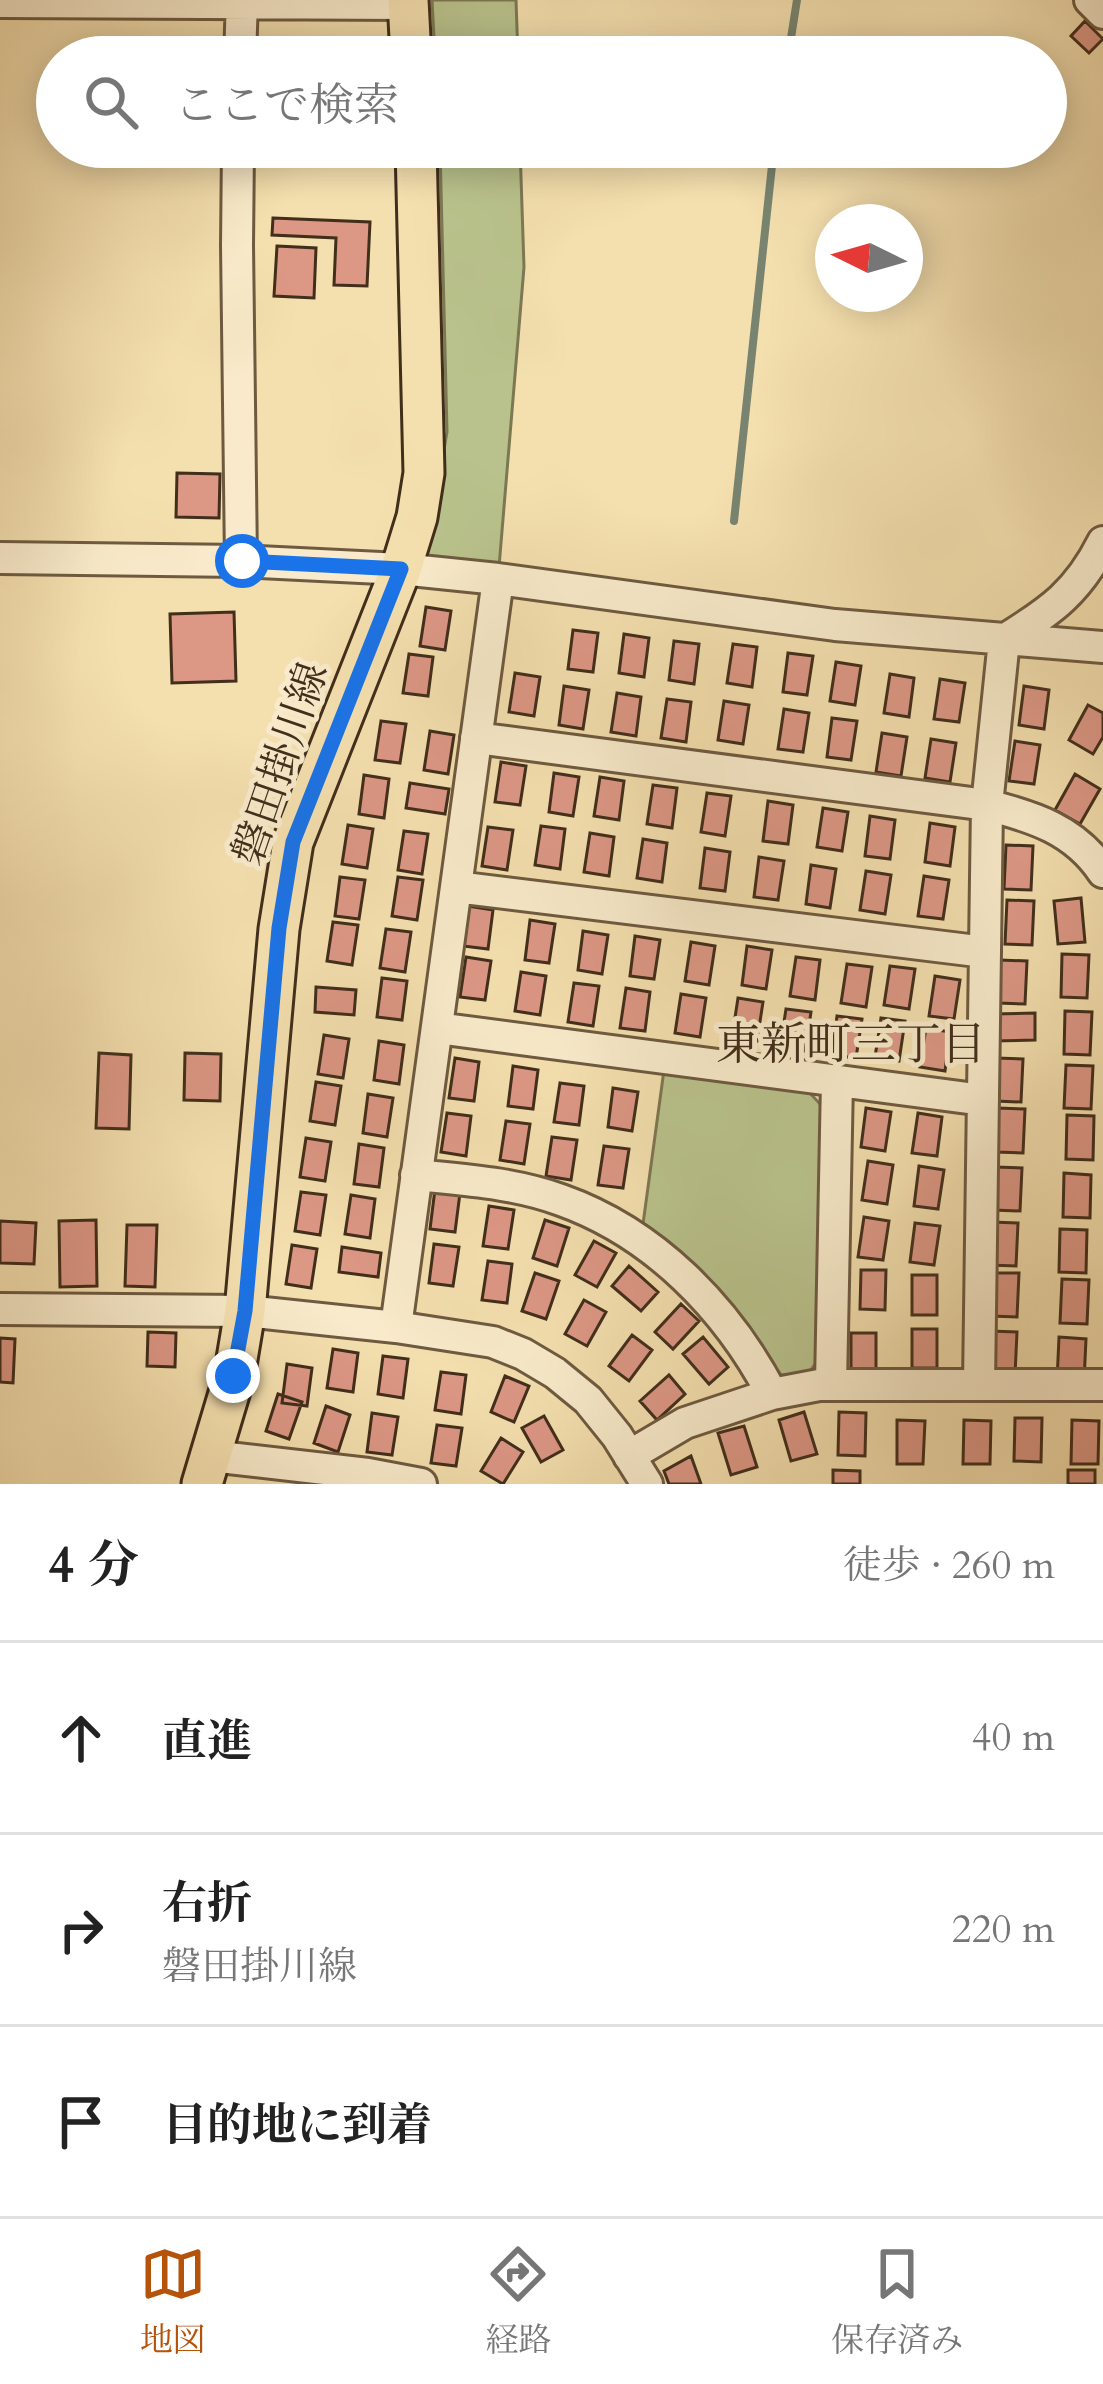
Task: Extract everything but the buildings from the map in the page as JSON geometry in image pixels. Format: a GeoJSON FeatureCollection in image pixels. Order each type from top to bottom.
{"type":"FeatureCollection","features":[{"type":"Feature","properties":{"kind":"main road"},"geometry":{"type":"LineString","coordinates":[[408,2],[410,36]]}},
{"type":"Feature","properties":{"kind":"main road","name":"磐田掛川線"},"geometry":{"type":"LineString","coordinates":[[207,1470],[245,1311],[279,928],[293,842],[417,517],[424,472],[417,168]]}},
{"type":"Feature","properties":{"kind":"street"},"geometry":{"type":"LineString","coordinates":[[1090,0],[1103,13]]}},
{"type":"Feature","properties":{"kind":"street"},"geometry":{"type":"LineString","coordinates":[[0,2],[408,2]]}},
{"type":"Feature","properties":{"kind":"street"},"geometry":{"type":"LineString","coordinates":[[241,36],[242,2]]}},
{"type":"Feature","properties":{"kind":"street"},"geometry":{"type":"LineString","coordinates":[[238,168],[242,561]]}},
{"type":"Feature","properties":{"kind":"street"},"geometry":{"type":"LineString","coordinates":[[1004,640],[1052,611],[1091,566],[1103,542]]}},
{"type":"Feature","properties":{"kind":"street"},"geometry":{"type":"LineString","coordinates":[[0,558],[242,561],[401,569],[835,625],[1089,646],[1103,662]]}},
{"type":"Feature","properties":{"kind":"street"},"geometry":{"type":"LineString","coordinates":[[396,1327],[498,579]]}},
{"type":"Feature","properties":{"kind":"street"},"geometry":{"type":"LineString","coordinates":[[979,1385],[987,805],[1004,640]]}},
{"type":"Feature","properties":{"kind":"street"},"geometry":{"type":"LineString","coordinates":[[476,738],[987,805],[1037,818],[1071,836],[1103,872]]}},
{"type":"Feature","properties":{"kind":"street"},"geometry":{"type":"LineString","coordinates":[[456,886],[985,952]]}},
{"type":"Feature","properties":{"kind":"street"},"geometry":{"type":"LineString","coordinates":[[437,1028],[983,1100]]}},
{"type":"Feature","properties":{"kind":"street"},"geometry":{"type":"LineString","coordinates":[[831,1384],[837,1081]]}},
{"type":"Feature","properties":{"kind":"street"},"geometry":{"type":"LineString","coordinates":[[416,1174],[505,1185],[558,1198],[611,1220],[648,1244],[714,1308],[752,1355],[772,1394]]}},
{"type":"Feature","properties":{"kind":"street"},"geometry":{"type":"LineString","coordinates":[[0,1309],[245,1311],[493,1342],[524,1354],[588,1400],[647,1484]]}},
{"type":"Feature","properties":{"kind":"street"},"geometry":{"type":"LineString","coordinates":[[629,1456],[686,1423],[772,1394],[831,1384],[1103,1385]]}},
{"type":"Feature","properties":{"kind":"street"},"geometry":{"type":"LineString","coordinates":[[207,1470],[421,1484]]}},
{"type":"Feature","properties":{"kind":"green space"},"geometry":{"type":"Polygon","coordinates":[[[432,0],[516,0],[517,36],[434,36],[432,0]]]}},
{"type":"Feature","properties":{"kind":"green space"},"geometry":{"type":"Polygon","coordinates":[[[441,168],[521,168],[524,267],[498,579],[426,556],[447,432],[441,168]]]}},
{"type":"Feature","properties":{"kind":"green space"},"geometry":{"type":"Polygon","coordinates":[[[664,1070],[807,1090],[821,1105],[820,1358],[807,1375],[781,1375],[718,1289],[643,1224],[664,1070]]]}},
{"type":"Feature","properties":{"kind":"waterway"},"geometry":{"type":"LineString","coordinates":[[791,36],[797,0]]}},
{"type":"Feature","properties":{"kind":"waterway"},"geometry":{"type":"LineString","coordinates":[[734,521],[772,168]]}},
{"type":"Feature","properties":{"kind":"district","name":"東新町三丁目"},"geometry":{"type":"Point","coordinates":[851,1043]}},
{"type":"Feature","properties":{"kind":"route"},"geometry":{"type":"LineString","coordinates":[[233,1376],[245,1311],[279,928],[293,842],[401,569],[242,561]]}}]}
